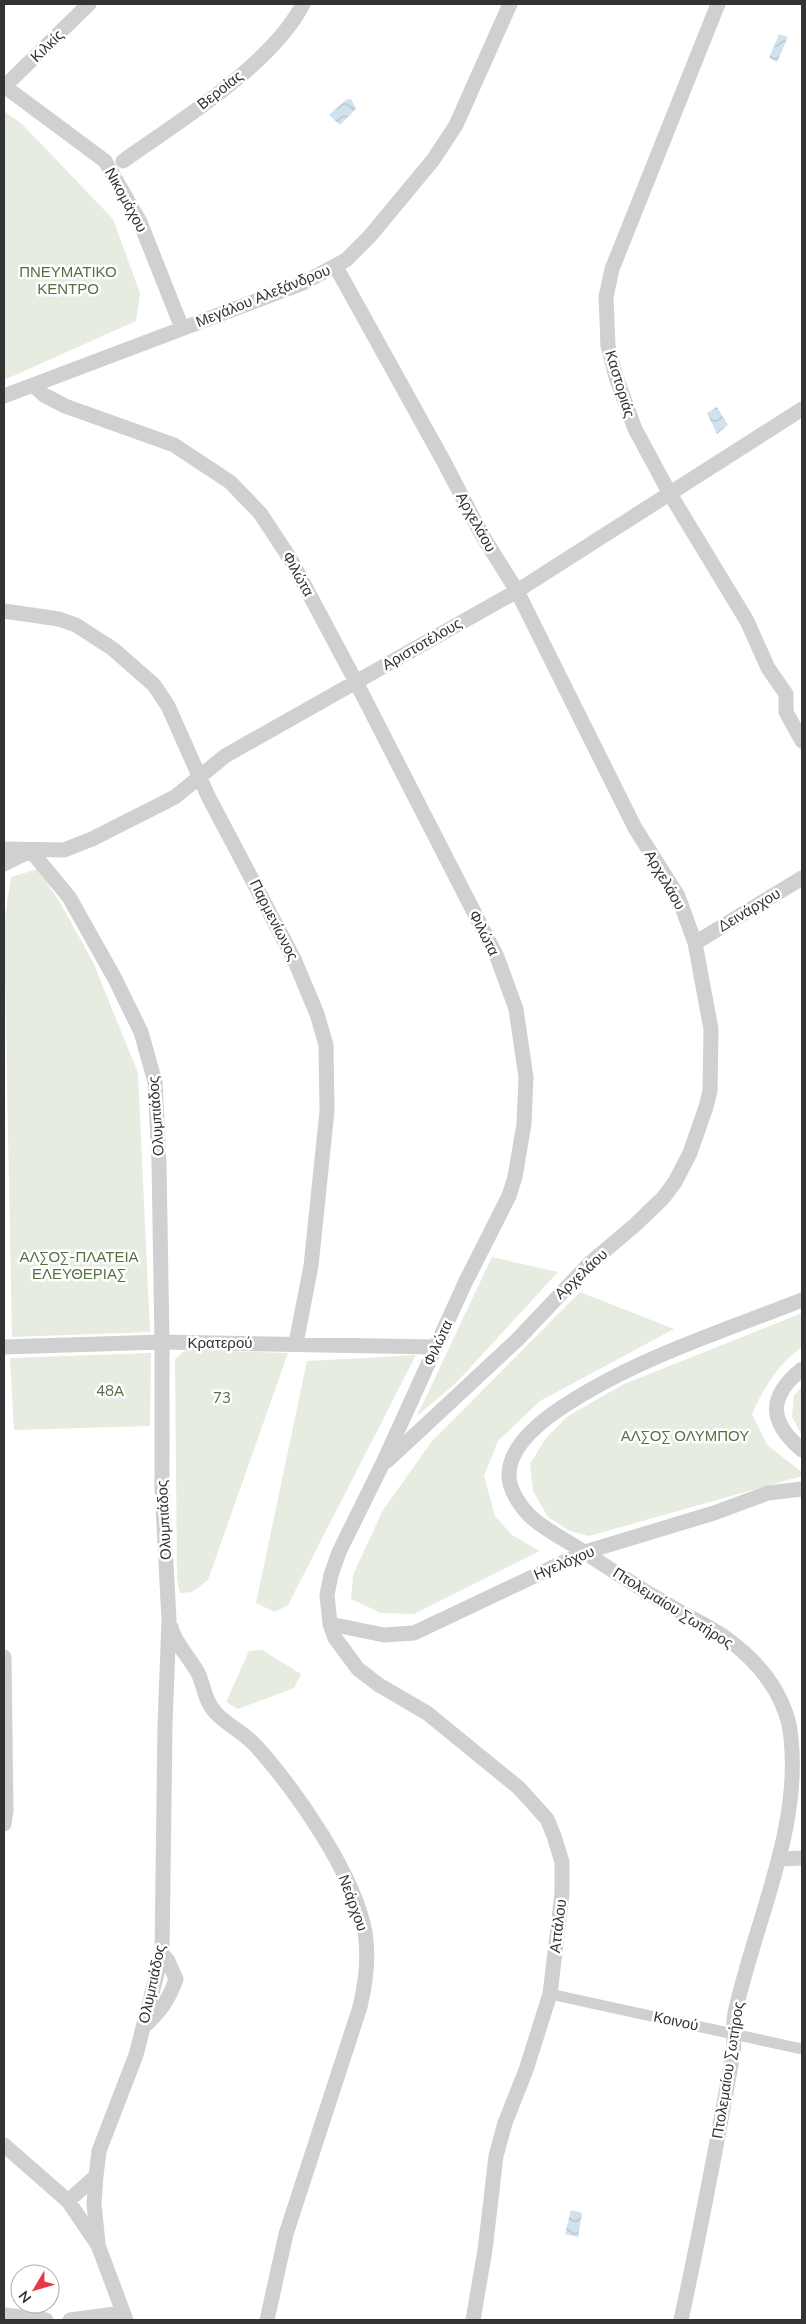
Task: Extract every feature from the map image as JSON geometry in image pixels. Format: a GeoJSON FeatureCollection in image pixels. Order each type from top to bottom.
{"type":"FeatureCollection","features":[{"type":"Feature","properties":{"kind":"street","name":"Κιλκίς"},"geometry":{"type":"LineString","coordinates":[[4,87],[89,4]]}},
{"type":"Feature","properties":{"kind":"street","name":"Βεροίας"},"geometry":{"type":"LineString","coordinates":[[123,162],[246,70],[289,25],[302,4]]}},
{"type":"Feature","properties":{"kind":"street","name":"Μεγάλου Αλεξάνδρου"},"geometry":{"type":"LineString","coordinates":[[4,396],[303,283],[346,260],[370,236],[420,178],[444,143],[463,110],[510,4]]}},
{"type":"Feature","properties":{"kind":"street","name":"Καστοριάς"},"geometry":{"type":"LineString","coordinates":[[718,4],[617,253],[606,297],[607,338],[616,376],[635,429],[670,494],[747,622],[768,668],[786,694],[786,712],[802,740]]}},
{"type":"Feature","properties":{"kind":"street","name":"Νικομάχου"},"geometry":{"type":"LineString","coordinates":[[4,87],[105,161],[140,222],[182,328]]}},
{"type":"Feature","properties":{"kind":"street","name":"Αρχελάου"},"geometry":{"type":"LineString","coordinates":[[336,267],[444,462],[482,535],[516,591],[635,828],[678,896],[695,942],[709,1009],[711,1051],[710,1091],[696,1137],[675,1182],[651,1210],[589,1264],[516,1340],[382,1465]]}},
{"type":"Feature","properties":{"kind":"street","name":"Φιλώτα"},"geometry":{"type":"LineString","coordinates":[[34,385],[44,395],[64,406],[174,445],[230,482],[260,513],[291,560],[356,682],[497,957],[516,1009],[525,1063],[524,1124],[515,1178],[509,1196],[435,1347],[382,1465],[334,1564],[327,1595],[330,1624]]}},
{"type":"Feature","properties":{"kind":"street","name":"Αριστοτέλους"},"geometry":{"type":"LineString","coordinates":[[4,849],[31,851],[64,850],[92,839],[175,797],[232,752],[516,591],[802,409]]}},
{"type":"Feature","properties":{"kind":"street","name":"Παρμενίωνος"},"geometry":{"type":"LineString","coordinates":[[4,611],[69,622],[96,637],[142,673],[154,685],[168,706],[200,777],[294,959],[323,1030],[326,1045],[327,1111],[311,1266],[296,1343]]}},
{"type":"Feature","properties":{"kind":"street"},"geometry":{"type":"LineString","coordinates":[[4,864],[31,851]]}},
{"type":"Feature","properties":{"kind":"street","name":"Ολυμπιάδος"},"geometry":{"type":"LineString","coordinates":[[31,851],[69,897],[134,1017],[152,1066],[155,1082],[159,1162],[162,1487],[169,1620],[165,1725],[162,1954],[136,2055],[98,2152],[94,2204],[98,2245]]}},
{"type":"Feature","properties":{"kind":"street","name":"Δεινάρχου"},"geometry":{"type":"LineString","coordinates":[[695,942],[802,878]]}},
{"type":"Feature","properties":{"kind":"street","name":"Πτολεμαίου Σωτήρος"},"geometry":{"type":"LineString","coordinates":[[681,2320],[704,2215],[734,2049],[734,2017],[781,1859],[795,1783],[791,1734],[780,1697],[753,1662],[724,1637],[625,1580],[531,1517],[516,1497],[509,1478],[509,1471],[516,1453],[527,1436],[559,1409],[602,1384],[699,1341],[802,1300]]}},
{"type":"Feature","properties":{"kind":"street","name":"Κρατερού"},"geometry":{"type":"LineString","coordinates":[[4,1347],[162,1342],[435,1347]]}},
{"type":"Feature","properties":{"kind":"street"},"geometry":{"type":"LineString","coordinates":[[802,1369],[786,1383],[779,1397],[777,1410],[781,1429],[802,1450]]}},
{"type":"Feature","properties":{"kind":"street","name":"Ηγελόχου"},"geometry":{"type":"LineString","coordinates":[[330,1624],[384,1635],[414,1633],[585,1552],[714,1513],[768,1493],[802,1489]]}},
{"type":"Feature","properties":{"kind":"street","name":"Νεάρχου"},"geometry":{"type":"LineString","coordinates":[[169,1620],[174,1638],[195,1668],[212,1708],[260,1751],[284,1782],[335,1857],[354,1897],[365,1934],[366,1976],[360,2007],[286,2234],[267,2320]]}},
{"type":"Feature","properties":{"kind":"street","name":"Αττάλου"},"geometry":{"type":"LineString","coordinates":[[330,1624],[340,1646],[368,1678],[428,1713],[519,1788],[546,1819],[554,1836],[564,1877],[550,1994],[529,2063],[505,2123],[496,2156],[485,2250],[473,2320]]}},
{"type":"Feature","properties":{"kind":"street"},"geometry":{"type":"LineString","coordinates":[[4,1657],[6,1811],[4,1824]]}},
{"type":"Feature","properties":{"kind":"street"},"geometry":{"type":"LineString","coordinates":[[781,1859],[802,1858]]}},
{"type":"Feature","properties":{"kind":"street","name":"Κοινού"},"geometry":{"type":"LineString","coordinates":[[550,1994],[802,2049]]}},
{"type":"Feature","properties":{"kind":"street"},"geometry":{"type":"LineString","coordinates":[[4,2145],[68,2200],[98,2245],[124,2317],[70,2320]]}},
{"type":"Feature","properties":{"kind":"street"},"geometry":{"type":"LineString","coordinates":[[68,2200],[96,2176]]}},
{"type":"Feature","properties":{"kind":"street"},"geometry":{"type":"LineString","coordinates":[[4,2315],[46,2320]]}},
{"type":"Feature","properties":{"kind":"green space","name":"ΠΝΕΥΜΑΤΙΚΟ ΚΕΝΤΡΟ"},"geometry":{"type":"Polygon","coordinates":[[[4,111],[22,124],[113,219],[140,293],[136,321],[4,380],[4,111]]]}},
{"type":"Feature","properties":{"kind":"green space","name":"ΑΛΣΟΣ-ΠΛΑΤΕΙΑ ΕΛΕΥΘΕΡΙΑΣ"},"geometry":{"type":"Polygon","coordinates":[[[38,869],[61,904],[93,962],[138,1073],[150,1332],[12,1337],[4,924],[11,877],[38,869]]]}},
{"type":"Feature","properties":{"kind":"green space"},"geometry":{"type":"Polygon","coordinates":[[[492,1257],[558,1272],[456,1383],[417,1416],[492,1257]]]}},
{"type":"Feature","properties":{"kind":"green space"},"geometry":{"type":"Polygon","coordinates":[[[580,1292],[674,1329],[540,1401],[498,1441],[484,1476],[495,1516],[512,1535],[540,1551],[414,1614],[381,1613],[351,1599],[353,1575],[383,1510],[432,1441],[580,1292]]]}},
{"type":"Feature","properties":{"kind":"green space","name":"ΑΛΣΟΣ ΟΛΥΜΠΟΥ"},"geometry":{"type":"Polygon","coordinates":[[[802,1313],[802,1347],[786,1360],[772,1377],[752,1414],[767,1445],[802,1472],[802,1476],[589,1536],[570,1531],[548,1517],[533,1491],[530,1464],[546,1438],[568,1416],[624,1384],[802,1313]]]}},
{"type":"Feature","properties":{"kind":"green space","name":"73"},"geometry":{"type":"Polygon","coordinates":[[[186,1350],[288,1353],[208,1580],[192,1592],[180,1593],[177,1579],[175,1359],[186,1350]]]}},
{"type":"Feature","properties":{"kind":"green space","name":"48Α"},"geometry":{"type":"Polygon","coordinates":[[[151,1353],[150,1426],[14,1430],[10,1358],[151,1353]]]}},
{"type":"Feature","properties":{"kind":"green space"},"geometry":{"type":"Polygon","coordinates":[[[416,1355],[288,1605],[275,1612],[256,1603],[307,1361],[416,1355]]]}},
{"type":"Feature","properties":{"kind":"green space","name":"ΑΛΣΟΣ ΟΛΥΜΠΟΥ"},"geometry":{"type":"Polygon","coordinates":[[[802,1387],[802,1435],[792,1417],[794,1395],[802,1387]]]}},
{"type":"Feature","properties":{"kind":"green space"},"geometry":{"type":"Polygon","coordinates":[[[262,1650],[301,1674],[294,1688],[238,1709],[226,1702],[249,1651],[262,1650]]]}},
{"type":"Feature","properties":{"kind":"water"},"geometry":{"type":"Polygon","coordinates":[[[779,34],[788,37],[777,62],[769,58],[779,34]]]}},
{"type":"Feature","properties":{"kind":"water"},"geometry":{"type":"Polygon","coordinates":[[[351,99],[356,109],[340,125],[329,115],[346,100],[351,99]]]}},
{"type":"Feature","properties":{"kind":"water"},"geometry":{"type":"Polygon","coordinates":[[[717,407],[728,425],[717,434],[707,413],[717,407]]]}},
{"type":"Feature","properties":{"kind":"water"},"geometry":{"type":"Polygon","coordinates":[[[571,2210],[582,2213],[578,2237],[565,2234],[571,2210]]]}}]}
